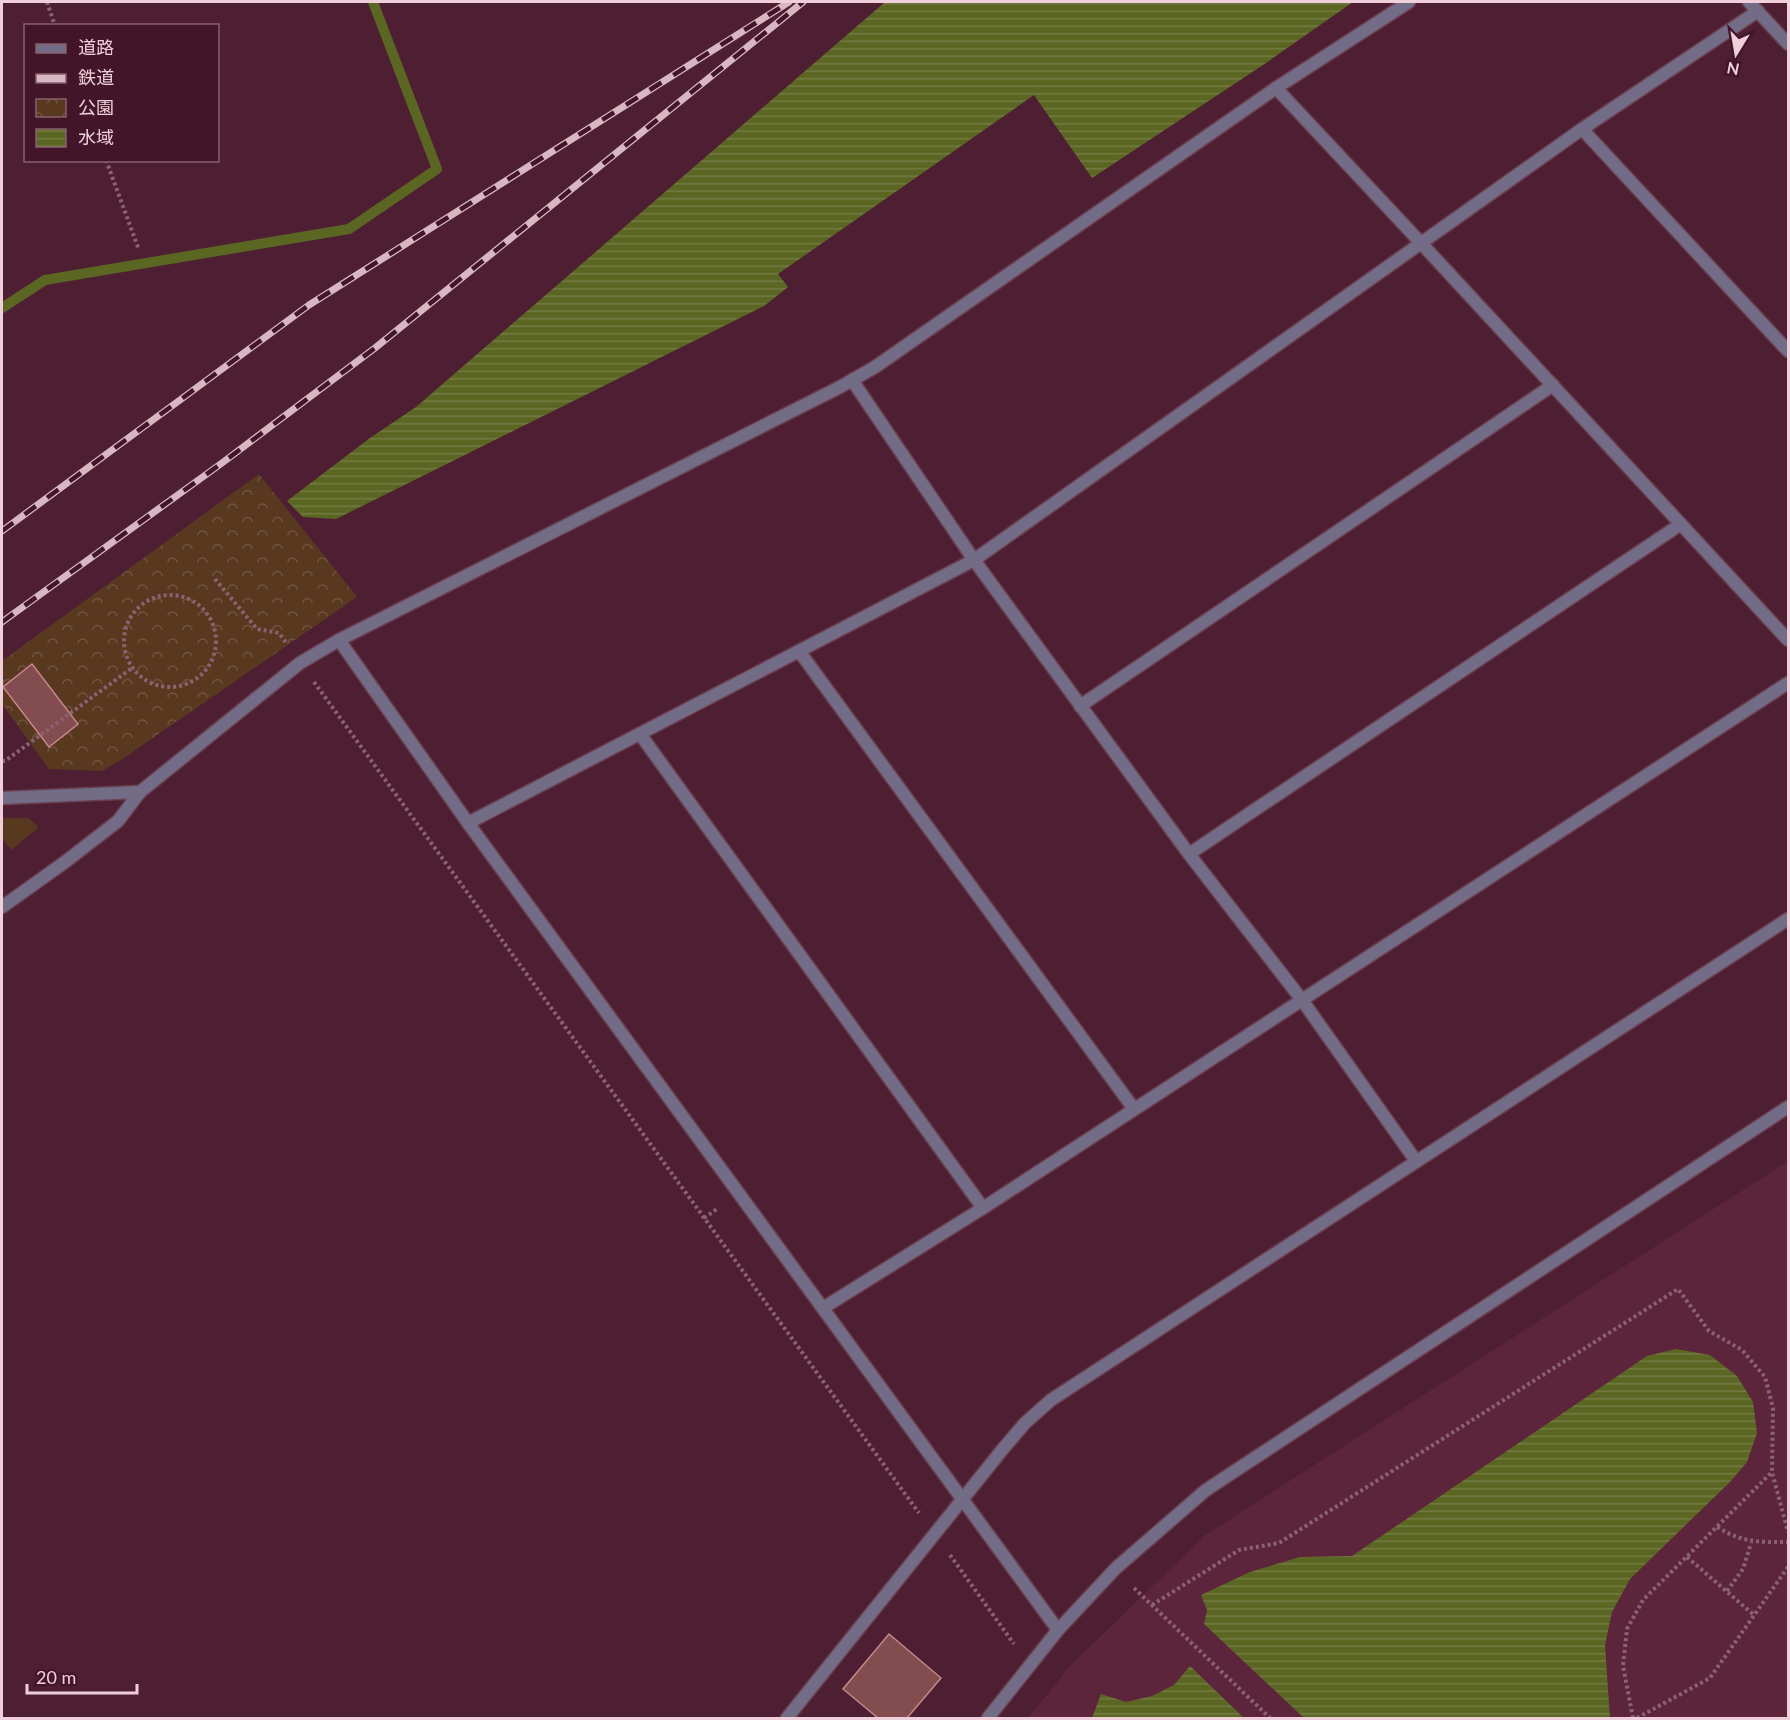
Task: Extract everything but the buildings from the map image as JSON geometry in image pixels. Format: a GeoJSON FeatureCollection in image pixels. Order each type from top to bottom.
{"type":"FeatureCollection","features":[{"type":"Feature","properties":{"kind":"street"},"geometry":{"type":"LineString","coordinates":[[2,907],[118,821],[140,792],[300,663],[339,640],[875,367],[1276,88],[1409,2]]}},
{"type":"Feature","properties":{"kind":"street"},"geometry":{"type":"LineString","coordinates":[[468,824],[974,560],[1754,6],[1788,44]]}},
{"type":"Feature","properties":{"kind":"street"},"geometry":{"type":"LineString","coordinates":[[1276,88],[1788,640]]}},
{"type":"Feature","properties":{"kind":"street"},"geometry":{"type":"LineString","coordinates":[[1582,129],[1788,351]]}},
{"type":"Feature","properties":{"kind":"street"},"geometry":{"type":"LineString","coordinates":[[852,380],[974,560],[1189,854],[1302,1000],[1416,1161]]}},
{"type":"Feature","properties":{"kind":"street"},"geometry":{"type":"LineString","coordinates":[[1080,706],[1553,385]]}},
{"type":"Feature","properties":{"kind":"street"},"geometry":{"type":"LineString","coordinates":[[1189,854],[1681,524]]}},
{"type":"Feature","properties":{"kind":"street"},"geometry":{"type":"LineString","coordinates":[[339,640],[468,824],[1058,1630]]}},
{"type":"Feature","properties":{"kind":"street"},"geometry":{"type":"LineString","coordinates":[[799,651],[1134,1109]]}},
{"type":"Feature","properties":{"kind":"street"},"geometry":{"type":"LineString","coordinates":[[823,1308],[983,1208],[1788,683]]}},
{"type":"Feature","properties":{"kind":"street"},"geometry":{"type":"LineString","coordinates":[[640,734],[983,1208]]}},
{"type":"Feature","properties":{"kind":"street"},"geometry":{"type":"LineString","coordinates":[[2,798],[140,792]]}},
{"type":"Feature","properties":{"kind":"street"},"geometry":{"type":"LineString","coordinates":[[787,1719],[962,1499],[1025,1423],[1051,1400],[1788,919]]}},
{"type":"Feature","properties":{"kind":"street"},"geometry":{"type":"LineString","coordinates":[[988,1719],[1058,1630],[1116,1568],[1206,1490],[1788,1107]]}},
{"type":"Feature","properties":{"kind":"path"},"geometry":{"type":"LineString","coordinates":[[47,2],[55,24]]}},
{"type":"Feature","properties":{"kind":"path"},"geometry":{"type":"LineString","coordinates":[[107,162],[139,250]]}},
{"type":"Feature","properties":{"kind":"path"},"geometry":{"type":"LineString","coordinates":[[215,579],[257,629],[279,633],[1015,1644],[1037,1657]]}},
{"type":"Feature","properties":{"kind":"path"},"geometry":{"type":"LineString","coordinates":[[170,595],[197,604],[207,614],[214,627],[216,641],[207,669],[197,679],[184,685],[169,687],[155,685],[142,678],[132,668],[126,656],[123,641],[126,627],[133,614],[143,604],[170,595]]}},
{"type":"Feature","properties":{"kind":"path"},"geometry":{"type":"LineString","coordinates":[[2,761],[23,749],[132,668]]}},
{"type":"Feature","properties":{"kind":"path"},"geometry":{"type":"LineString","coordinates":[[704,1218],[717,1209]]}},
{"type":"Feature","properties":{"kind":"path"},"geometry":{"type":"LineString","coordinates":[[1152,1605],[1239,1550],[1279,1543],[1678,1289],[1709,1331],[1743,1350],[1764,1377],[1773,1408],[1772,1472],[1788,1532]]}},
{"type":"Feature","properties":{"kind":"path"},"geometry":{"type":"LineString","coordinates":[[1772,1472],[1643,1600],[1627,1629],[1623,1665],[1635,1719],[1710,1678],[1788,1567]]}},
{"type":"Feature","properties":{"kind":"path"},"geometry":{"type":"LineString","coordinates":[[1717,1527],[1751,1542],[1788,1542]]}},
{"type":"Feature","properties":{"kind":"path"},"geometry":{"type":"LineString","coordinates":[[1726,1591],[1743,1569],[1751,1542]]}},
{"type":"Feature","properties":{"kind":"path"},"geometry":{"type":"LineString","coordinates":[[1687,1557],[1755,1616]]}},
{"type":"Feature","properties":{"kind":"path"},"geometry":{"type":"LineString","coordinates":[[1128,1595],[1141,1580]]}},
{"type":"Feature","properties":{"kind":"path"},"geometry":{"type":"LineString","coordinates":[[1134,1588],[1270,1719]]}},
{"type":"Feature","properties":{"kind":"shaded area"},"geometry":{"type":"Polygon","coordinates":[[[1788,1161],[1788,1718],[1028,1718],[1071,1665],[1204,1536],[1788,1161]]]}},
{"type":"Feature","properties":{"kind":"green space"},"geometry":{"type":"Polygon","coordinates":[[[259,474],[357,597],[102,771],[49,769],[2,704],[2,661],[259,474]]]}},
{"type":"Feature","properties":{"kind":"green space"},"geometry":{"type":"Polygon","coordinates":[[[2,818],[28,818],[37,825],[37,829],[11,850],[2,838],[2,818]]]}},
{"type":"Feature","properties":{"kind":"water"},"geometry":{"type":"Polygon","coordinates":[[[885,2],[1353,2],[1263,65],[1092,178],[1034,95],[778,274],[788,287],[764,306],[336,519],[303,517],[287,501],[370,438],[416,407],[885,2]]]}},
{"type":"Feature","properties":{"kind":"water"},"geometry":{"type":"Polygon","coordinates":[[[1676,1349],[1710,1355],[1737,1376],[1753,1402],[1757,1433],[1747,1462],[1730,1482],[1630,1579],[1612,1612],[1605,1645],[1610,1718],[1304,1718],[1204,1624],[1207,1610],[1201,1595],[1250,1572],[1300,1557],[1352,1556],[1647,1356],[1676,1349]]]}},
{"type":"Feature","properties":{"kind":"water"},"geometry":{"type":"Polygon","coordinates":[[[1190,1666],[1244,1718],[1092,1718],[1101,1694],[1126,1702],[1152,1696],[1174,1685],[1190,1666]]]}},
{"type":"Feature","properties":{"kind":"waterway"},"geometry":{"type":"LineString","coordinates":[[2,308],[45,280],[349,229],[437,169],[373,2]]}},
{"type":"Feature","properties":{"kind":"railway"},"geometry":{"type":"LineString","coordinates":[[2,531],[309,305],[789,2]]}},
{"type":"Feature","properties":{"kind":"railway"},"geometry":{"type":"LineString","coordinates":[[2,622],[222,463],[375,348],[803,2]]}}]}
